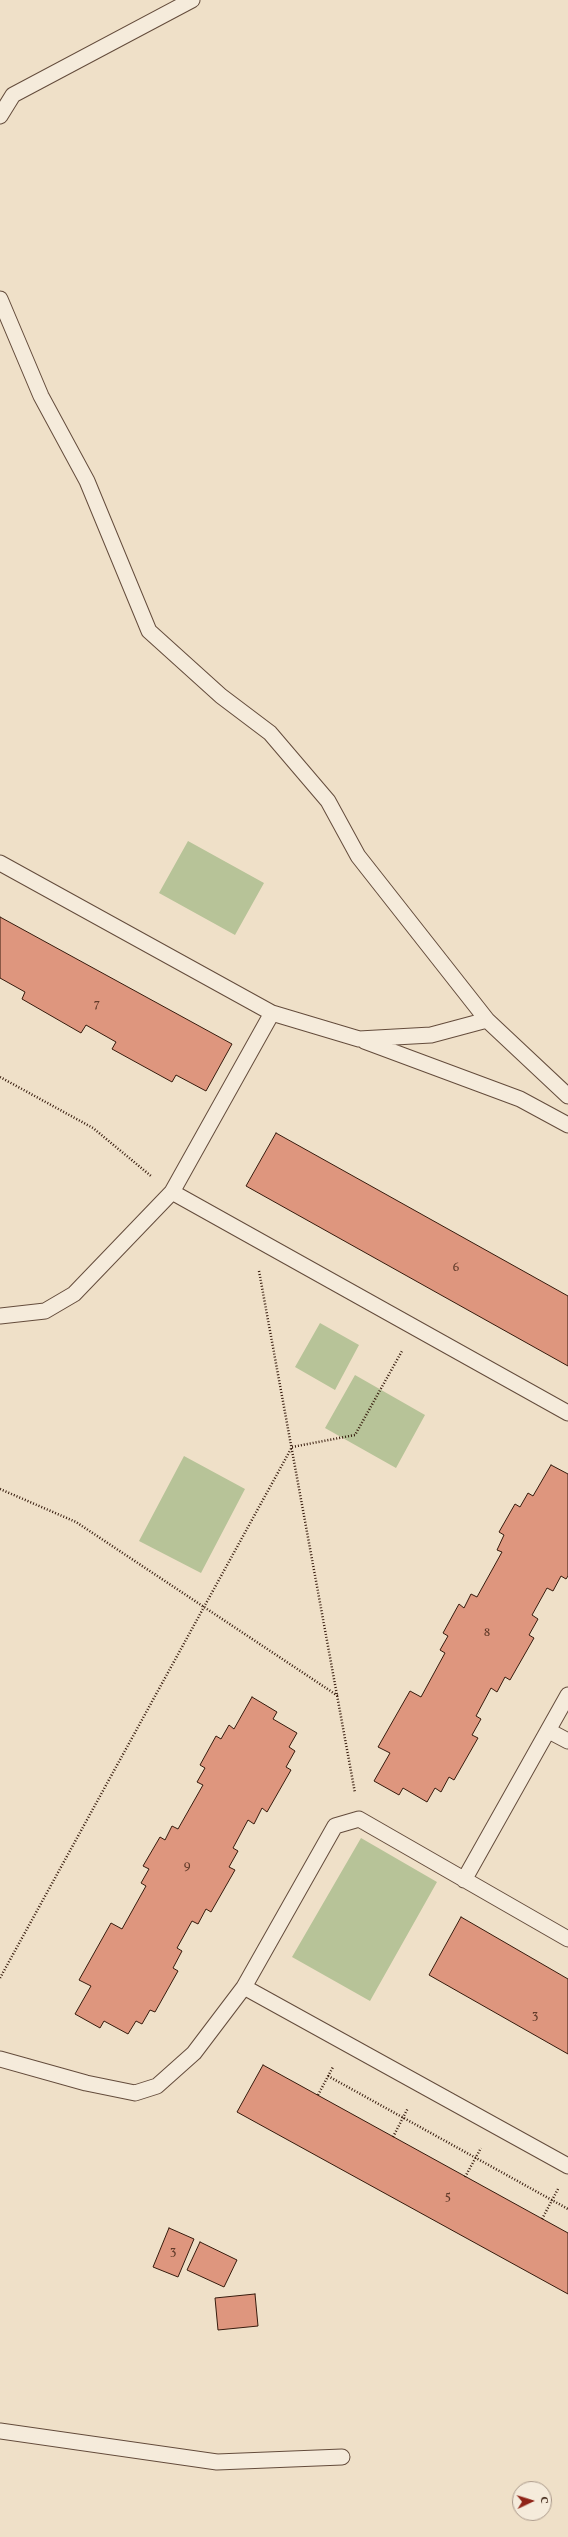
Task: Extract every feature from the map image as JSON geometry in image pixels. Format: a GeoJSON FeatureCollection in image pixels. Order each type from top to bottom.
{"type":"FeatureCollection","features":[{"type":"Feature","properties":{"kind":"lane"},"geometry":{"type":"LineString","coordinates":[[0,116],[14,95],[192,0]]}},
{"type":"Feature","properties":{"kind":"lane"},"geometry":{"type":"LineString","coordinates":[[0,299],[41,396],[87,481],[149,631],[221,696],[270,733],[328,801],[358,856],[487,1020],[568,1096]]}},
{"type":"Feature","properties":{"kind":"lane"},"geometry":{"type":"LineString","coordinates":[[0,863],[272,1012],[359,1039],[520,1099],[568,1125]]}},
{"type":"Feature","properties":{"kind":"lane"},"geometry":{"type":"LineString","coordinates":[[0,1316],[45,1311],[74,1294],[172,1192],[272,1012]]}},
{"type":"Feature","properties":{"kind":"lane"},"geometry":{"type":"LineString","coordinates":[[359,1039],[431,1035],[487,1020]]}},
{"type":"Feature","properties":{"kind":"lane"},"geometry":{"type":"LineString","coordinates":[[172,1192],[568,1413]]}},
{"type":"Feature","properties":{"kind":"lane"},"geometry":{"type":"LineString","coordinates":[[464,1880],[568,1696]]}},
{"type":"Feature","properties":{"kind":"lane"},"geometry":{"type":"LineString","coordinates":[[549,1731],[568,1741]]}},
{"type":"Feature","properties":{"kind":"lane"},"geometry":{"type":"LineString","coordinates":[[0,2059],[86,2083],[135,2093],[157,2086],[194,2053],[244,1987],[335,1826],[359,1819],[568,1939]]}},
{"type":"Feature","properties":{"kind":"lane"},"geometry":{"type":"LineString","coordinates":[[244,1987],[568,2166]]}},
{"type":"Feature","properties":{"kind":"lane"},"geometry":{"type":"LineString","coordinates":[[0,2431],[218,2462],[342,2458]]}},
{"type":"Feature","properties":{"kind":"path"},"geometry":{"type":"LineString","coordinates":[[0,1077],[93,1128],[172,1192]]}},
{"type":"Feature","properties":{"kind":"path"},"geometry":{"type":"LineString","coordinates":[[252,1237],[338,1696],[359,1819]]}},
{"type":"Feature","properties":{"kind":"path"},"geometry":{"type":"LineString","coordinates":[[0,1978],[203,1606],[292,1447],[355,1435],[414,1328]]}},
{"type":"Feature","properties":{"kind":"path"},"geometry":{"type":"LineString","coordinates":[[0,1489],[76,1522],[338,1696]]}},
{"type":"Feature","properties":{"kind":"path"},"geometry":{"type":"LineString","coordinates":[[318,2095],[346,2044]]}},
{"type":"Feature","properties":{"kind":"path"},"geometry":{"type":"LineString","coordinates":[[328,2076],[568,2209]]}},
{"type":"Feature","properties":{"kind":"path"},"geometry":{"type":"LineString","coordinates":[[393,2137],[421,2085]]}},
{"type":"Feature","properties":{"kind":"path"},"geometry":{"type":"LineString","coordinates":[[465,2176],[494,2125]]}},
{"type":"Feature","properties":{"kind":"path"},"geometry":{"type":"LineString","coordinates":[[542,2219],[562,2183]]}},
{"type":"Feature","properties":{"kind":"green space"},"geometry":{"type":"Polygon","coordinates":[[[188,841],[264,883],[235,935],[159,893],[188,841]]]}},
{"type":"Feature","properties":{"kind":"green space"},"geometry":{"type":"Polygon","coordinates":[[[320,1323],[359,1345],[335,1390],[295,1367],[320,1323]]]}},
{"type":"Feature","properties":{"kind":"green space"},"geometry":{"type":"Polygon","coordinates":[[[355,1375],[425,1415],[396,1468],[325,1428],[355,1375]]]}},
{"type":"Feature","properties":{"kind":"green space"},"geometry":{"type":"Polygon","coordinates":[[[184,1456],[245,1489],[201,1573],[139,1541],[184,1456]]]}},
{"type":"Feature","properties":{"kind":"green space"},"geometry":{"type":"Polygon","coordinates":[[[361,1838],[437,1882],[370,2001],[292,1957],[361,1838]]]}},
{"type":"Feature","properties":{"kind":"building"},"geometry":{"type":"Polygon","coordinates":[[[0,917],[232,1044],[206,1091],[176,1075],[172,1082],[112,1049],[116,1042],[86,1025],[81,1033],[22,999],[25,992],[0,978],[0,917]]]}},
{"type":"Feature","properties":{"kind":"building"},"geometry":{"type":"Polygon","coordinates":[[[276,1133],[568,1296],[568,1366],[246,1186],[276,1133]]]}},
{"type":"Feature","properties":{"kind":"building"},"geometry":{"type":"Polygon","coordinates":[[[551,1465],[568,1474],[568,1576],[566,1579],[561,1576],[553,1591],[547,1588],[532,1615],[538,1619],[529,1635],[534,1638],[510,1680],[505,1677],[497,1692],[491,1688],[476,1716],[481,1719],[472,1735],[478,1738],[454,1780],[449,1777],[441,1792],[435,1788],[427,1802],[403,1788],[399,1795],[374,1781],[390,1753],[378,1747],[410,1691],[421,1697],[445,1653],[440,1650],[448,1636],[443,1633],[459,1604],[464,1608],[471,1594],[477,1597],[502,1552],[497,1550],[504,1535],[499,1532],[515,1504],[520,1507],[528,1493],[533,1496],[551,1465]]]}},
{"type":"Feature","properties":{"kind":"building"},"geometry":{"type":"Polygon","coordinates":[[[252,1697],[277,1712],[273,1719],[297,1733],[289,1747],[295,1751],[286,1767],[291,1770],[267,1812],[262,1808],[254,1824],[248,1820],[233,1848],[238,1851],[229,1867],[235,1870],[211,1912],[206,1909],[198,1924],[192,1921],[177,1948],[182,1951],[173,1968],[178,1971],[155,2012],[150,2010],[142,2024],[136,2021],[128,2034],[104,2021],[100,2028],[75,2014],[91,1986],[79,1980],[111,1923],[122,1929],[146,1886],[141,1883],[149,1869],[143,1866],[160,1837],[165,1840],[172,1826],[178,1829],[203,1785],[197,1782],[205,1768],[200,1765],[216,1736],[221,1739],[229,1725],[234,1729],[252,1697]]]}},
{"type":"Feature","properties":{"kind":"building"},"geometry":{"type":"Polygon","coordinates":[[[461,1917],[568,1979],[568,2054],[429,1975],[461,1917]]]}},
{"type":"Feature","properties":{"kind":"building"},"geometry":{"type":"Polygon","coordinates":[[[263,2065],[568,2233],[568,2294],[237,2112],[263,2065]]]}},
{"type":"Feature","properties":{"kind":"building"},"geometry":{"type":"Polygon","coordinates":[[[169,2228],[194,2239],[178,2277],[153,2267],[169,2228]]]}},
{"type":"Feature","properties":{"kind":"building"},"geometry":{"type":"Polygon","coordinates":[[[200,2242],[237,2260],[224,2287],[187,2270],[200,2242]]]}},
{"type":"Feature","properties":{"kind":"building"},"geometry":{"type":"Polygon","coordinates":[[[255,2294],[258,2326],[218,2330],[215,2298],[255,2294]]]}}]}
